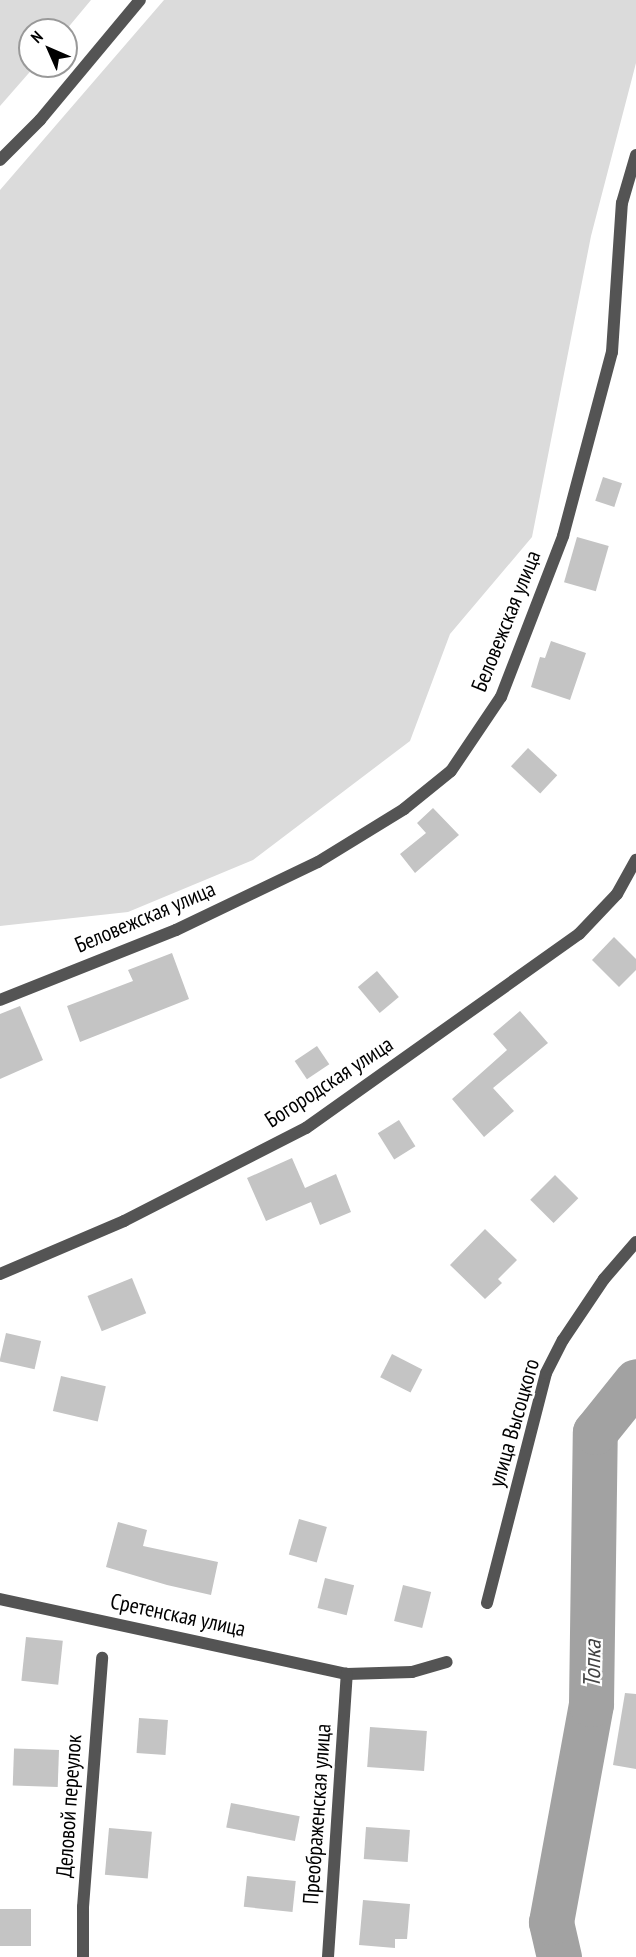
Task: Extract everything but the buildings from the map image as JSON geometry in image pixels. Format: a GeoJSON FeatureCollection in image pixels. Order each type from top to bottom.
{"type":"FeatureCollection","features":[{"type":"Feature","properties":{"kind":"street"},"geometry":{"type":"LineString","coordinates":[[0,159],[40,120],[140,0]]}},
{"type":"Feature","properties":{"kind":"street","name":"Беловежская улица"},"geometry":{"type":"LineString","coordinates":[[0,1000],[176,930],[318,862],[404,809],[451,771],[501,697],[563,536],[612,352],[622,203],[636,155]]}},
{"type":"Feature","properties":{"kind":"street","name":"Богородская улица"},"geometry":{"type":"LineString","coordinates":[[0,1274],[124,1221],[306,1128],[579,934],[617,894],[636,860]]}},
{"type":"Feature","properties":{"kind":"street","name":"улица Высоцкого"},"geometry":{"type":"LineString","coordinates":[[487,1603],[546,1372],[563,1340],[604,1280],[636,1242]]}},
{"type":"Feature","properties":{"kind":"street","name":"Сретенская улица"},"geometry":{"type":"LineString","coordinates":[[0,1599],[347,1674],[412,1672],[447,1662]]}},
{"type":"Feature","properties":{"kind":"street","name":"Деловой переулок"},"geometry":{"type":"LineString","coordinates":[[83,1957],[82,1907],[102,1658]]}},
{"type":"Feature","properties":{"kind":"street","name":"Преображенская улица"},"geometry":{"type":"LineString","coordinates":[[328,1957],[347,1674]]}},
{"type":"Feature","properties":{"kind":"shaded area"},"geometry":{"type":"Polygon","coordinates":[[[0,0],[91,0],[76,18],[18,18],[18,78],[24,78],[0,106],[0,0]]]}},
{"type":"Feature","properties":{"kind":"shaded area"},"geometry":{"type":"Polygon","coordinates":[[[164,0],[636,0],[636,63],[591,236],[532,537],[450,634],[410,741],[253,860],[128,912],[0,926],[0,190],[164,0]]]}},
{"type":"Feature","properties":{"kind":"waterway","name":"Топка"},"geometry":{"type":"LineString","coordinates":[[559,1957],[551,1922],[591,1704],[595,1432],[636,1381]]}}]}
